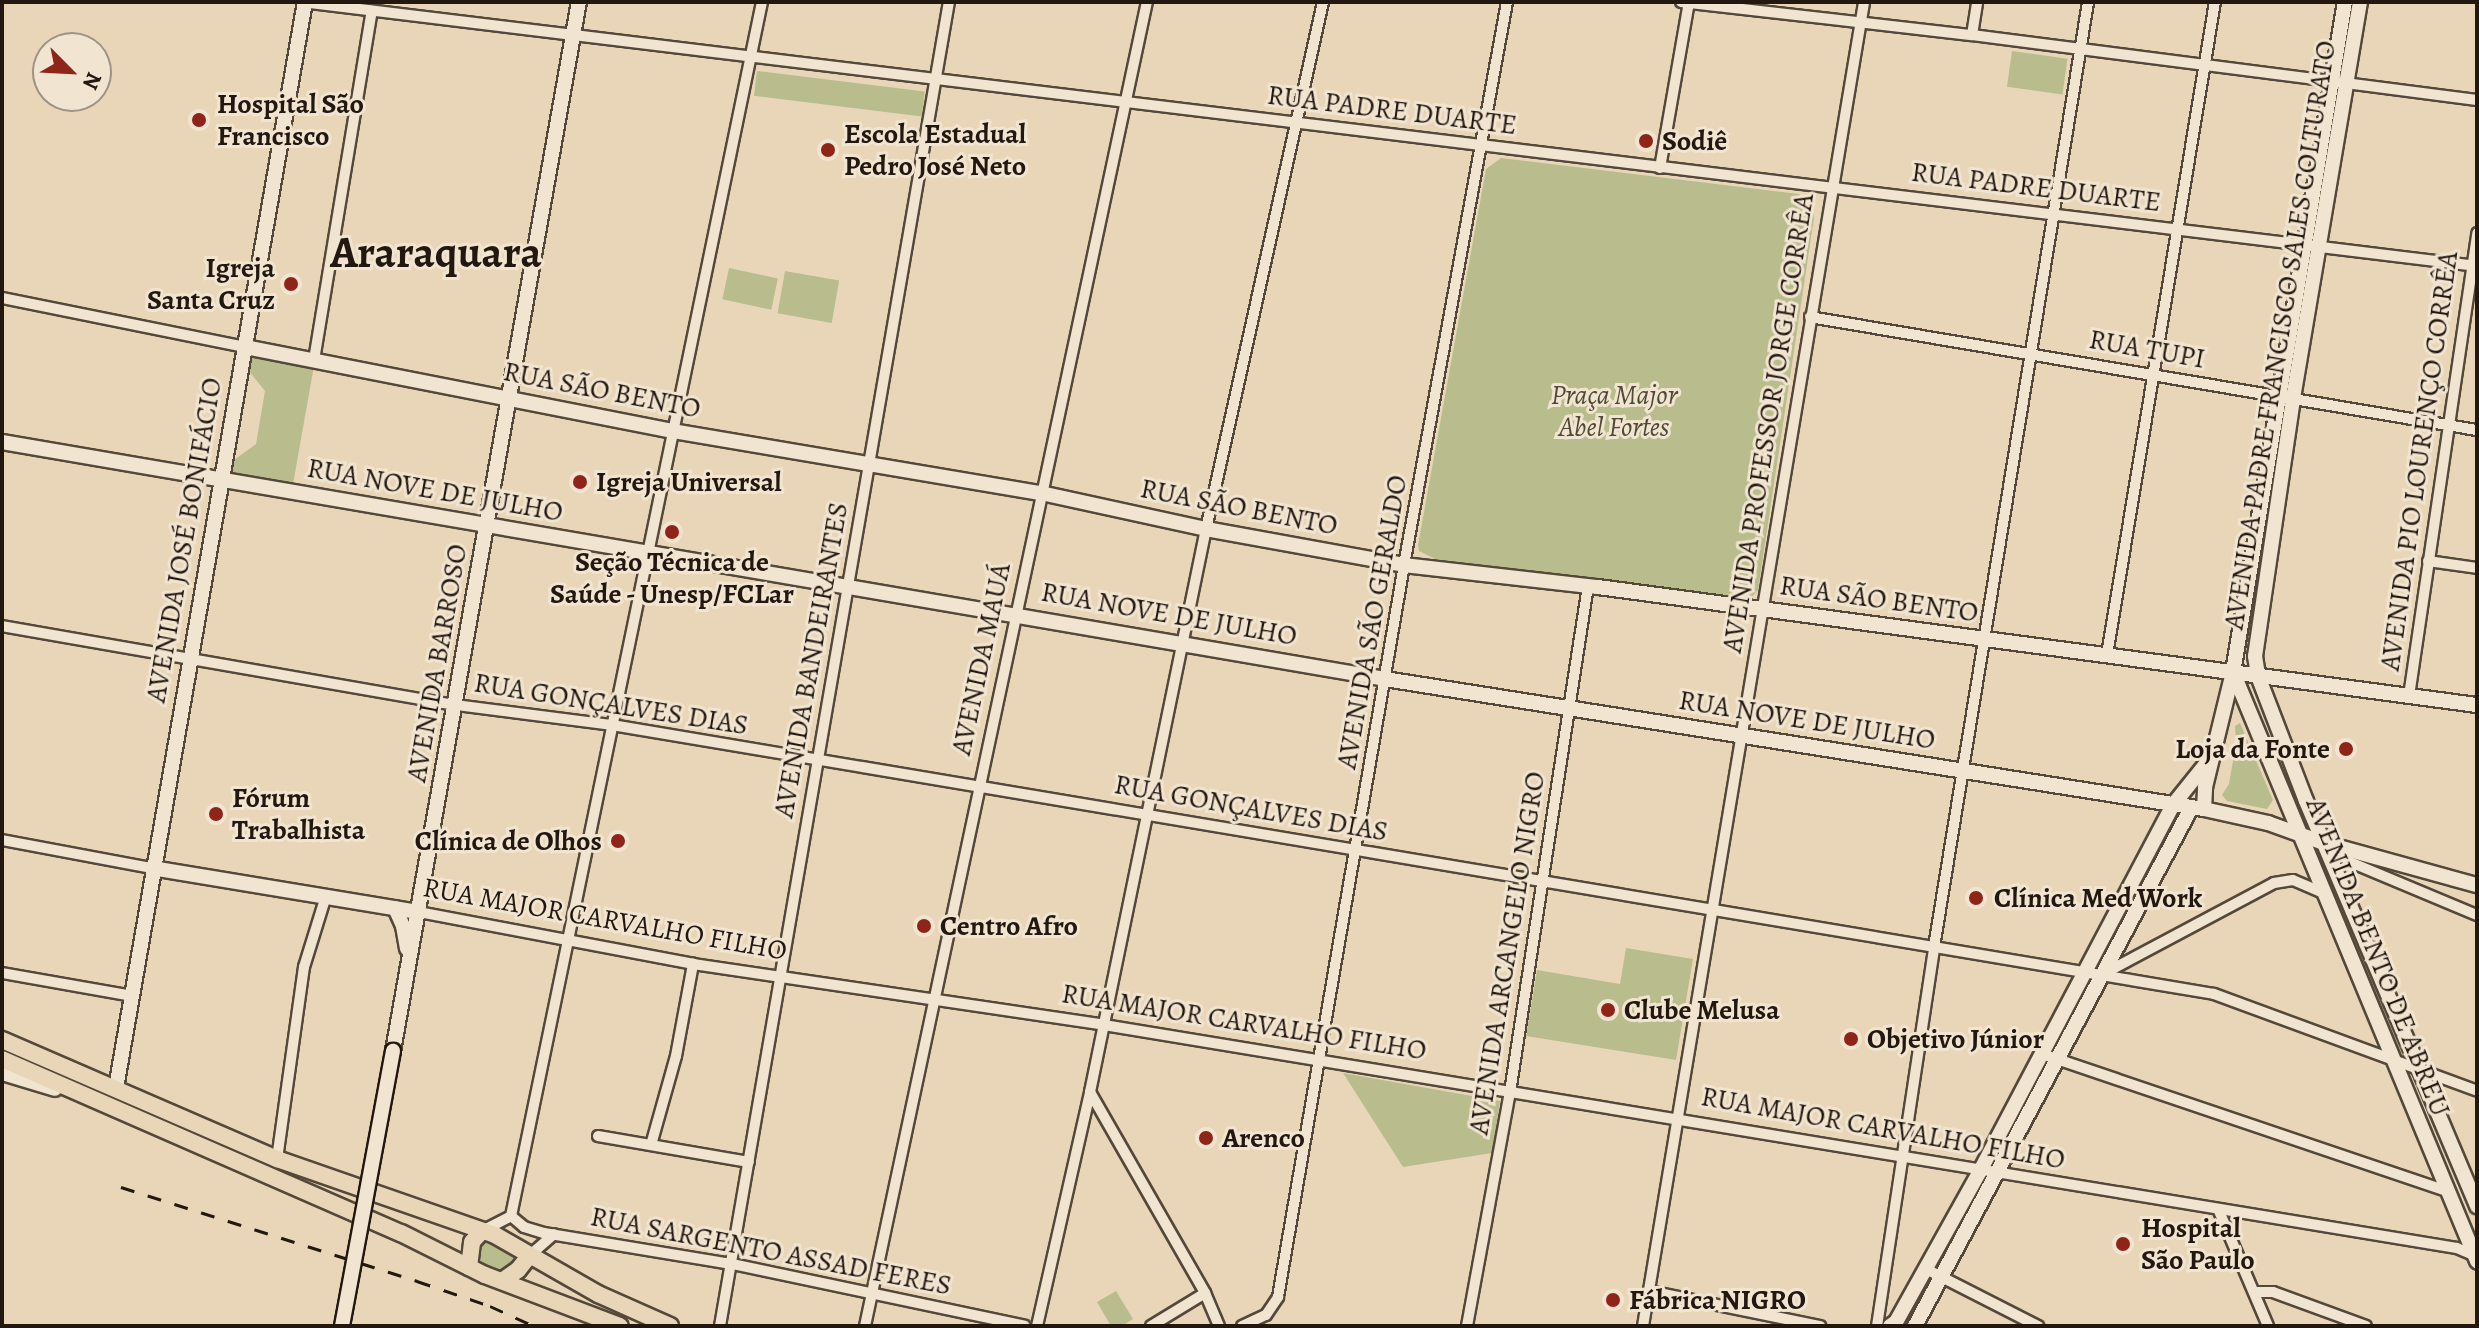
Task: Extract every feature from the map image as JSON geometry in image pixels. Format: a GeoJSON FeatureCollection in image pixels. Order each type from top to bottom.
{"type":"FeatureCollection","features":[{"type":"Feature","properties":{"kind":"main road"},"geometry":{"type":"LineString","coordinates":[[2,1040],[277,1159],[507,1240],[529,1256],[598,1294],[670,1326]]}},
{"type":"Feature","properties":{"kind":"main road"},"geometry":{"type":"LineString","coordinates":[[2,1059],[401,1233],[469,1267],[620,1326]]}},
{"type":"Feature","properties":{"kind":"main road"},"geometry":{"type":"LineString","coordinates":[[469,1267],[472,1242],[482,1231]]}},
{"type":"Feature","properties":{"kind":"main road"},"geometry":{"type":"LineString","coordinates":[[502,1281],[518,1270],[529,1256]]}},
{"type":"Feature","properties":{"kind":"street","name":"RUA PADRE DUARTE"},"geometry":{"type":"LineString","coordinates":[[304,2],[2475,266]]}},
{"type":"Feature","properties":{"kind":"street","name":"AVENIDA JOSÉ BONIFÁCIO"},"geometry":{"type":"LineString","coordinates":[[116,1088],[304,2]]}},
{"type":"Feature","properties":{"kind":"street","name":"AVENIDA BARROSO"},"geometry":{"type":"LineString","coordinates":[[342,1326],[408,954],[419,912],[579,2]]}},
{"type":"Feature","properties":{"kind":"street"},"geometry":{"type":"LineString","coordinates":[[482,1231],[511,1216],[647,552],[753,59],[762,2]]}},
{"type":"Feature","properties":{"kind":"street","name":"AVENIDA BANDEIRANTES"},"geometry":{"type":"LineString","coordinates":[[720,1326],[949,2]]}},
{"type":"Feature","properties":{"kind":"street","name":"AVENIDA MAUÁ"},"geometry":{"type":"LineString","coordinates":[[865,1326],[1147,2]]}},
{"type":"Feature","properties":{"kind":"street"},"geometry":{"type":"LineString","coordinates":[[1037,1326],[1090,1092],[1206,529],[1323,2]]}},
{"type":"Feature","properties":{"kind":"street","name":"AVENIDA SÃO GERALDO"},"geometry":{"type":"LineString","coordinates":[[1242,1326],[1266,1315],[1278,1297],[1404,565],[1507,2]]}},
{"type":"Feature","properties":{"kind":"street"},"geometry":{"type":"LineString","coordinates":[[1660,168],[1686,2],[2080,48],[2477,100]]}},
{"type":"Feature","properties":{"kind":"street","name":"AVENIDA PROFESSOR JORGE CORRÊA"},"geometry":{"type":"LineString","coordinates":[[1643,1326],[1864,2]]}},
{"type":"Feature","properties":{"kind":"street"},"geometry":{"type":"LineString","coordinates":[[1972,35],[1977,2]]}},
{"type":"Feature","properties":{"kind":"street"},"geometry":{"type":"LineString","coordinates":[[1877,1326],[1900,1159],[2088,2]]}},
{"type":"Feature","properties":{"kind":"street"},"geometry":{"type":"LineString","coordinates":[[2107,655],[2215,2]]}},
{"type":"Feature","properties":{"kind":"street","name":"AVENIDA PADRE FRANCISCO SALES COLTURATO"},"geometry":{"type":"LineString","coordinates":[[1915,1326],[2103,974],[2197,808],[2205,787],[2233,672],[2285,398],[2319,245],[2339,82],[2345,2]]}},
{"type":"Feature","properties":{"kind":"street","name":"AVENIDA PADRE FRANCISCO SALES COLTURATO"},"geometry":{"type":"LineString","coordinates":[[2258,676],[2257,637],[2303,243],[2360,2]]}},
{"type":"Feature","properties":{"kind":"street"},"geometry":{"type":"LineString","coordinates":[[314,360],[355,135],[372,11]]}},
{"type":"Feature","properties":{"kind":"street","name":"AVENIDA PIO LOURENÇO CORRÊA"},"geometry":{"type":"LineString","coordinates":[[2409,696],[2448,425],[2475,266],[2477,233]]}},
{"type":"Feature","properties":{"kind":"street","name":"RUA SÃO BENTO"},"geometry":{"type":"LineString","coordinates":[[2,298],[673,431],[871,461],[1041,493],[1206,529],[1404,565],[1588,586],[2477,705]]}},
{"type":"Feature","properties":{"kind":"street","name":"RUA TUPI"},"geometry":{"type":"LineString","coordinates":[[1810,317],[2477,430]]}},
{"type":"Feature","properties":{"kind":"street","name":"RUA NOVE DE JULHO"},"geometry":{"type":"LineString","coordinates":[[2,442],[1569,710],[2197,808],[2268,823],[2324,843],[2477,885]]}},
{"type":"Feature","properties":{"kind":"street"},"geometry":{"type":"LineString","coordinates":[[2428,561],[2477,568]]}},
{"type":"Feature","properties":{"kind":"street","name":"AVENIDA ARCANGELO NIGRO"},"geometry":{"type":"LineString","coordinates":[[1467,1326],[1510,1092],[1588,586]]}},
{"type":"Feature","properties":{"kind":"street","name":"RUA GONÇALVES DIAS"},"geometry":{"type":"LineString","coordinates":[[2,626],[456,705],[612,725],[2214,994],[2477,1091]]}},
{"type":"Feature","properties":{"kind":"street","name":"AVENIDA BENTO DE ABREU"},"geometry":{"type":"LineString","coordinates":[[2233,672],[2467,1242],[2476,1257]]}},
{"type":"Feature","properties":{"kind":"street","name":"AVENIDA BENTO DE ABREU"},"geometry":{"type":"LineString","coordinates":[[2258,676],[2306,801],[2477,1206]]}},
{"type":"Feature","properties":{"kind":"street"},"geometry":{"type":"LineString","coordinates":[[1890,1326],[1896,1322],[1980,1171],[2173,805],[2215,753]]}},
{"type":"Feature","properties":{"kind":"street"},"geometry":{"type":"LineString","coordinates":[[2268,823],[2306,801]]}},
{"type":"Feature","properties":{"kind":"street","name":"RUA MAJOR CARVALHO FILHO"},"geometry":{"type":"LineString","coordinates":[[2,840],[325,899],[419,912],[693,964],[1104,1025],[2219,1211],[2467,1242]]}},
{"type":"Feature","properties":{"kind":"street"},"geometry":{"type":"LineString","coordinates":[[2324,843],[2350,862],[2477,915]]}},
{"type":"Feature","properties":{"kind":"street"},"geometry":{"type":"LineString","coordinates":[[2103,974],[2274,883],[2293,880],[2324,893]]}},
{"type":"Feature","properties":{"kind":"street"},"geometry":{"type":"LineString","coordinates":[[277,1159],[304,967],[325,899]]}},
{"type":"Feature","properties":{"kind":"street","name":"AVENIDA BARROSO"},"geometry":{"type":"LineString","coordinates":[[395,908],[403,926],[408,954]]}},
{"type":"Feature","properties":{"kind":"street"},"geometry":{"type":"LineString","coordinates":[[651,1145],[676,1056],[693,964]]}},
{"type":"Feature","properties":{"kind":"street"},"geometry":{"type":"LineString","coordinates":[[2,973],[132,996]]}},
{"type":"Feature","properties":{"kind":"street"},"geometry":{"type":"LineString","coordinates":[[2042,1054],[2447,1191]]}},
{"type":"Feature","properties":{"kind":"street"},"geometry":{"type":"LineString","coordinates":[[2,1073],[86,1098]]}},
{"type":"Feature","properties":{"kind":"street"},"geometry":{"type":"LineString","coordinates":[[1090,1092],[1205,1293],[1219,1326]]}},
{"type":"Feature","properties":{"kind":"street"},"geometry":{"type":"LineString","coordinates":[[2019,1099],[2034,1106]]}},
{"type":"Feature","properties":{"kind":"street"},"geometry":{"type":"LineString","coordinates":[[598,1136],[749,1162]]}},
{"type":"Feature","properties":{"kind":"street"},"geometry":{"type":"LineString","coordinates":[[2219,1211],[2268,1326]]}},
{"type":"Feature","properties":{"kind":"street","name":"RUA SARGENTO ASSAD FERES"},"geometry":{"type":"LineString","coordinates":[[511,1216],[524,1227],[554,1234],[732,1264],[1025,1326]]}},
{"type":"Feature","properties":{"kind":"street"},"geometry":{"type":"LineString","coordinates":[[529,1256],[554,1234]]}},
{"type":"Feature","properties":{"kind":"street"},"geometry":{"type":"LineString","coordinates":[[1926,1269],[2038,1326]]}},
{"type":"Feature","properties":{"kind":"street"},"geometry":{"type":"LineString","coordinates":[[1649,1291],[1820,1326]]}},
{"type":"Feature","properties":{"kind":"street"},"geometry":{"type":"LineString","coordinates":[[2254,1292],[2273,1292],[2366,1326]]}},
{"type":"Feature","properties":{"kind":"street"},"geometry":{"type":"LineString","coordinates":[[1151,1326],[1205,1293]]}},
{"type":"Feature","properties":{"kind":"green space"},"geometry":{"type":"Polygon","coordinates":[[[2012,51],[2067,59],[2062,94],[2007,87],[2012,51]]]}},
{"type":"Feature","properties":{"kind":"green space"},"geometry":{"type":"Polygon","coordinates":[[[757,71],[925,92],[922,116],[754,96],[757,71]]]}},
{"type":"Feature","properties":{"kind":"green space","name":"Praça Major Abel Fortes"},"geometry":{"type":"Polygon","coordinates":[[[1501,158],[1799,194],[1812,207],[1814,218],[1758,590],[1751,598],[1435,559],[1419,551],[1486,169],[1501,158]]]}},
{"type":"Feature","properties":{"kind":"green space"},"geometry":{"type":"Polygon","coordinates":[[[729,268],[778,278],[771,310],[722,299],[729,268]]]}},
{"type":"Feature","properties":{"kind":"green space"},"geometry":{"type":"Polygon","coordinates":[[[785,271],[839,281],[832,323],[778,313],[785,271]]]}},
{"type":"Feature","properties":{"kind":"green space"},"geometry":{"type":"Polygon","coordinates":[[[252,356],[314,366],[293,484],[231,473],[234,460],[256,444],[265,391],[249,371],[252,356]]]}},
{"type":"Feature","properties":{"kind":"green space"},"geometry":{"type":"Polygon","coordinates":[[[2240,723],[2273,800],[2267,809],[2227,801],[2222,795],[2229,784],[2236,743],[2235,726],[2240,723]]]}},
{"type":"Feature","properties":{"kind":"green space"},"geometry":{"type":"Polygon","coordinates":[[[2312,849],[2324,858],[2403,1052],[2398,1056],[2312,849]]]}},
{"type":"Feature","properties":{"kind":"green space","name":"Clube Melusa"},"geometry":{"type":"Polygon","coordinates":[[[1626,948],[1693,959],[1676,1060],[1526,1036],[1537,970],[1620,984],[1626,948]]]}},
{"type":"Feature","properties":{"kind":"green space"},"geometry":{"type":"Polygon","coordinates":[[[1343,1073],[1500,1101],[1492,1153],[1403,1167],[1343,1073]]]}},
{"type":"Feature","properties":{"kind":"green space"},"geometry":{"type":"Polygon","coordinates":[[[486,1242],[510,1252],[513,1258],[508,1269],[498,1271],[477,1261],[477,1248],[486,1242]]]}},
{"type":"Feature","properties":{"kind":"green space"},"geometry":{"type":"Polygon","coordinates":[[[1116,1291],[1133,1319],[1122,1326],[1111,1326],[1097,1302],[1116,1291]]]}},
{"type":"Feature","properties":{"kind":"railway"},"geometry":{"type":"LineString","coordinates":[[121,1187],[417,1281],[490,1306],[534,1326]]}},
{"type":"Feature","properties":{"kind":"place","name":"Hospital São Francisco"},"geometry":{"type":"Point","coordinates":[199,120]}},
{"type":"Feature","properties":{"kind":"place","name":"Sodiê"},"geometry":{"type":"Point","coordinates":[1646,141]}},
{"type":"Feature","properties":{"kind":"place","name":"Escola Estadual Pedro José Neto"},"geometry":{"type":"Point","coordinates":[828,150]}},
{"type":"Feature","properties":{"kind":"place","name":"Igreja Santa Cruz"},"geometry":{"type":"Point","coordinates":[291,284]}},
{"type":"Feature","properties":{"kind":"place","name":"Igreja Universal"},"geometry":{"type":"Point","coordinates":[580,482]}},
{"type":"Feature","properties":{"kind":"place","name":"Seção Técnica de Saúde - Unesp/FCLar"},"geometry":{"type":"Point","coordinates":[672,532]}},
{"type":"Feature","properties":{"kind":"place","name":"Loja da Fonte"},"geometry":{"type":"Point","coordinates":[2346,749]}},
{"type":"Feature","properties":{"kind":"place","name":"Fórum Trabalhista"},"geometry":{"type":"Point","coordinates":[216,814]}},
{"type":"Feature","properties":{"kind":"place","name":"Clínica de Olhos"},"geometry":{"type":"Point","coordinates":[618,841]}},
{"type":"Feature","properties":{"kind":"place","name":"Clínica Med Work"},"geometry":{"type":"Point","coordinates":[1976,898]}},
{"type":"Feature","properties":{"kind":"place","name":"Centro Afro"},"geometry":{"type":"Point","coordinates":[924,926]}},
{"type":"Feature","properties":{"kind":"place","name":"Clube Melusa"},"geometry":{"type":"Point","coordinates":[1608,1010]}},
{"type":"Feature","properties":{"kind":"place","name":"Objetivo Júnior"},"geometry":{"type":"Point","coordinates":[1851,1039]}},
{"type":"Feature","properties":{"kind":"place","name":"Arenco"},"geometry":{"type":"Point","coordinates":[1206,1138]}},
{"type":"Feature","properties":{"kind":"place","name":"Hospital São Paulo"},"geometry":{"type":"Point","coordinates":[2123,1244]}},
{"type":"Feature","properties":{"kind":"place","name":"Fábrica NIGRO"},"geometry":{"type":"Point","coordinates":[1613,1300]}},
{"type":"Feature","properties":{"kind":"district","name":"Araraquara"},"geometry":{"type":"Point","coordinates":[436,252]}}]}
